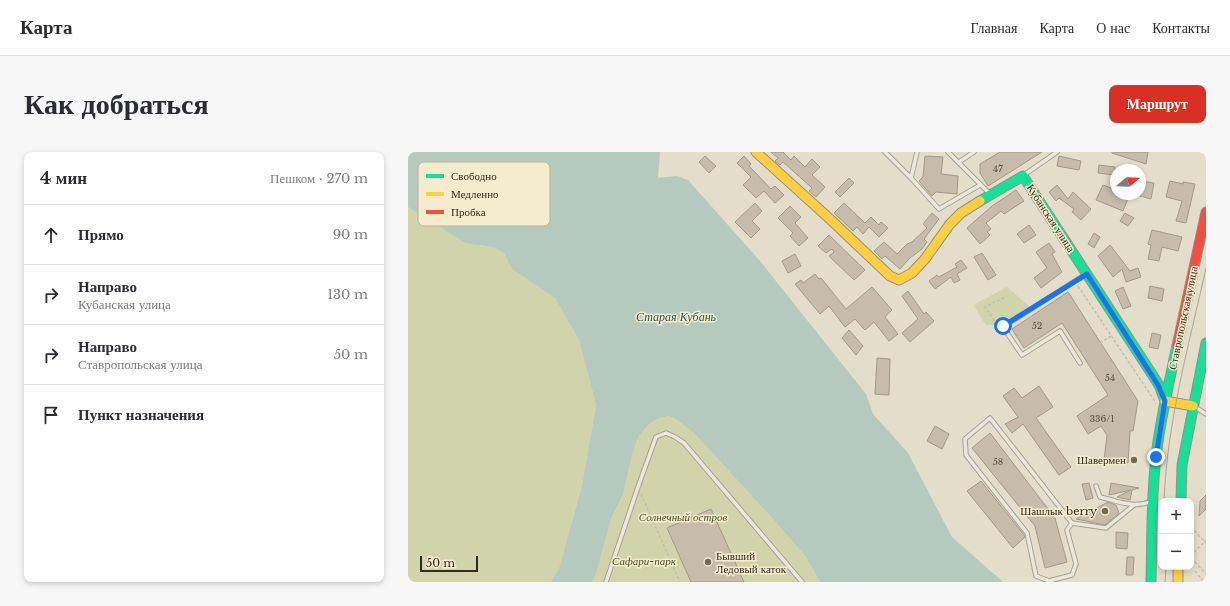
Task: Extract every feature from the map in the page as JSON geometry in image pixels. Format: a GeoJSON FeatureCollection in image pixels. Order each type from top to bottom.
{"type":"FeatureCollection","features":[{"type":"Feature","properties":{"kind":"street","name":"Кубанская улица"},"geometry":{"type":"LineString","coordinates":[[756,152],[890,276],[898,280],[912,273],[925,259],[950,224],[961,213],[1023,176],[1158,385],[1160,402]]}},
{"type":"Feature","properties":{"kind":"street","name":"Ставропольская улица"},"geometry":{"type":"LineString","coordinates":[[1151,582],[1152,501],[1160,402],[1206,212]]}},
{"type":"Feature","properties":{"kind":"street"},"geometry":{"type":"LineString","coordinates":[[1181,498],[1182,465],[1193,406],[1204,365],[1206,343]]}},
{"type":"Feature","properties":{"kind":"street"},"geometry":{"type":"LineString","coordinates":[[1160,402],[1193,406]]}},
{"type":"Feature","properties":{"kind":"street"},"geometry":{"type":"LineString","coordinates":[[1178,570],[1178,582]]}},
{"type":"Feature","properties":{"kind":"lane"},"geometry":{"type":"LineString","coordinates":[[885,152],[912,178],[939,209],[980,185]]}},
{"type":"Feature","properties":{"kind":"lane"},"geometry":{"type":"LineString","coordinates":[[912,178],[917,152]]}},
{"type":"Feature","properties":{"kind":"lane"},"geometry":{"type":"LineString","coordinates":[[948,152],[991,195]]}},
{"type":"Feature","properties":{"kind":"lane"},"geometry":{"type":"LineString","coordinates":[[959,162],[974,152]]}},
{"type":"Feature","properties":{"kind":"lane"},"geometry":{"type":"LineString","coordinates":[[1023,176],[1057,152]]}},
{"type":"Feature","properties":{"kind":"lane"},"geometry":{"type":"LineString","coordinates":[[1080,363],[1060,331],[1022,355],[1003,326],[1087,274]]}},
{"type":"Feature","properties":{"kind":"lane"},"geometry":{"type":"LineString","coordinates":[[1193,406],[1206,414]]}},
{"type":"Feature","properties":{"kind":"lane"},"geometry":{"type":"LineString","coordinates":[[1072,522],[1067,530],[1076,564],[1072,575],[1048,581],[1036,576],[1027,533],[966,455],[965,439],[990,418],[1072,522],[1106,528],[1134,505]]}},
{"type":"Feature","properties":{"kind":"lane"},"geometry":{"type":"LineString","coordinates":[[606,582],[656,437],[666,433],[684,443],[802,582]]}},
{"type":"Feature","properties":{"kind":"lane"},"geometry":{"type":"LineString","coordinates":[[1096,486],[1100,496],[1134,505],[1145,504],[1152,501]]}},
{"type":"Feature","properties":{"kind":"path"},"geometry":{"type":"LineString","coordinates":[[1075,281],[1111,336],[1160,402]]}},
{"type":"Feature","properties":{"kind":"path"},"geometry":{"type":"LineString","coordinates":[[996,323],[985,307],[1007,296]]}},
{"type":"Feature","properties":{"kind":"path"},"geometry":{"type":"LineString","coordinates":[[1100,343],[1111,336]]}},
{"type":"Feature","properties":{"kind":"path"},"geometry":{"type":"LineString","coordinates":[[638,487],[680,582]]}},
{"type":"Feature","properties":{"kind":"path"},"geometry":{"type":"LineString","coordinates":[[1194,530],[1206,542],[1194,553]]}},
{"type":"Feature","properties":{"kind":"path"},"geometry":{"type":"LineString","coordinates":[[1195,562],[1206,574]]}},
{"type":"Feature","properties":{"kind":"path"},"geometry":{"type":"LineString","coordinates":[[1195,571],[1204,582]]}},
{"type":"Feature","properties":{"kind":"green space"},"geometry":{"type":"Polygon","coordinates":[[[408,207],[418,213],[418,226],[438,226],[465,243],[493,247],[505,253],[512,269],[555,298],[579,340],[596,405],[582,486],[559,568],[551,582],[408,582],[408,207]]]}},
{"type":"Feature","properties":{"kind":"green space"},"geometry":{"type":"Polygon","coordinates":[[[1007,287],[1030,307],[1000,325],[986,325],[973,305],[1007,287]]]}},
{"type":"Feature","properties":{"kind":"green space","name":"Солнечный остров"},"geometry":{"type":"Polygon","coordinates":[[[669,416],[694,433],[774,520],[806,557],[820,582],[592,582],[596,574],[611,519],[623,494],[638,437],[649,424],[659,418],[669,416]]]}},
{"type":"Feature","properties":{"kind":"water","name":"Старая Кубань"},"geometry":{"type":"Polygon","coordinates":[[[408,152],[660,152],[658,178],[677,176],[688,180],[760,261],[866,394],[873,414],[908,453],[952,537],[1003,582],[820,582],[806,557],[774,520],[694,433],[669,416],[659,418],[649,424],[638,437],[623,494],[611,519],[596,574],[592,582],[551,582],[559,568],[582,486],[596,405],[579,340],[555,298],[512,269],[504,253],[493,247],[465,243],[438,226],[550,226],[550,162],[418,162],[418,213],[408,207],[408,152]]]}},
{"type":"Feature","properties":{"kind":"building"},"geometry":{"type":"Polygon","coordinates":[[[771,152],[783,152],[791,160],[794,156],[805,167],[812,159],[820,167],[812,175],[825,187],[816,197],[809,191],[812,188],[783,162],[780,165],[775,161],[778,158],[771,152]]]}},
{"type":"Feature","properties":{"kind":"building"},"geometry":{"type":"Polygon","coordinates":[[[1000,152],[1042,152],[988,186],[980,173],[980,164],[1000,152]]]}},
{"type":"Feature","properties":{"kind":"building"},"geometry":{"type":"Polygon","coordinates":[[[1112,152],[1148,152],[1146,164],[1112,152]]]}},
{"type":"Feature","properties":{"kind":"building"},"geometry":{"type":"Polygon","coordinates":[[[705,156],[716,166],[709,173],[699,162],[705,156]]]}},
{"type":"Feature","properties":{"kind":"building"},"geometry":{"type":"Polygon","coordinates":[[[744,156],[751,164],[749,166],[771,189],[775,186],[784,195],[775,203],[764,191],[756,198],[743,185],[751,177],[737,163],[744,156]]]}},
{"type":"Feature","properties":{"kind":"building"},"geometry":{"type":"Polygon","coordinates":[[[925,156],[943,157],[941,174],[958,176],[957,194],[936,192],[932,196],[919,181],[923,177],[925,156]]]}},
{"type":"Feature","properties":{"kind":"building"},"geometry":{"type":"Polygon","coordinates":[[[1059,156],[1081,161],[1079,170],[1057,166],[1059,156]]]}},
{"type":"Feature","properties":{"kind":"building"},"geometry":{"type":"Polygon","coordinates":[[[1099,165],[1110,166],[1110,174],[1098,173],[1099,165]]]}},
{"type":"Feature","properties":{"kind":"building"},"geometry":{"type":"Polygon","coordinates":[[[849,178],[854,183],[840,197],[835,192],[849,178]]]}},
{"type":"Feature","properties":{"kind":"building"},"geometry":{"type":"Polygon","coordinates":[[[1170,181],[1183,184],[1183,182],[1195,184],[1186,223],[1176,221],[1182,201],[1166,197],[1170,181]]]}},
{"type":"Feature","properties":{"kind":"building"},"geometry":{"type":"Polygon","coordinates":[[[1146,182],[1154,183],[1151,199],[1146,198],[1146,182]]]}},
{"type":"Feature","properties":{"kind":"building"},"geometry":{"type":"Polygon","coordinates":[[[1057,185],[1068,199],[1073,192],[1091,209],[1081,220],[1072,212],[1074,209],[1059,198],[1056,201],[1049,192],[1057,185]]]}},
{"type":"Feature","properties":{"kind":"building"},"geometry":{"type":"Polygon","coordinates":[[[1103,185],[1110,188],[1110,200],[1127,200],[1123,211],[1096,200],[1103,185]]]}},
{"type":"Feature","properties":{"kind":"building"},"geometry":{"type":"Polygon","coordinates":[[[1016,190],[1024,201],[1004,214],[1001,211],[986,223],[991,229],[987,232],[990,235],[980,244],[967,228],[992,206],[1016,190]]]}},
{"type":"Feature","properties":{"kind":"building"},"geometry":{"type":"Polygon","coordinates":[[[755,203],[762,211],[752,221],[760,229],[751,238],[735,222],[755,203]]]}},
{"type":"Feature","properties":{"kind":"building"},"geometry":{"type":"Polygon","coordinates":[[[844,203],[865,223],[871,217],[879,225],[881,222],[888,228],[879,237],[869,227],[863,234],[857,227],[853,231],[834,213],[844,203]]]}},
{"type":"Feature","properties":{"kind":"building"},"geometry":{"type":"Polygon","coordinates":[[[790,206],[801,217],[795,223],[808,238],[799,246],[790,236],[793,233],[778,218],[790,206]]]}},
{"type":"Feature","properties":{"kind":"building"},"geometry":{"type":"Polygon","coordinates":[[[932,213],[939,219],[924,239],[927,242],[922,249],[910,258],[900,269],[885,256],[882,259],[874,251],[884,242],[897,254],[927,228],[923,224],[932,213]]]}},
{"type":"Feature","properties":{"kind":"building"},"geometry":{"type":"Polygon","coordinates":[[[1125,213],[1134,218],[1128,226],[1120,221],[1125,213]]]}},
{"type":"Feature","properties":{"kind":"building"},"geometry":{"type":"Polygon","coordinates":[[[1029,225],[1036,235],[1024,243],[1017,234],[1029,225]]]}},
{"type":"Feature","properties":{"kind":"building"},"geometry":{"type":"Polygon","coordinates":[[[1152,230],[1182,237],[1178,251],[1162,247],[1159,261],[1148,259],[1151,245],[1148,244],[1152,230]]]}},
{"type":"Feature","properties":{"kind":"building"},"geometry":{"type":"Polygon","coordinates":[[[1094,233],[1100,237],[1094,248],[1088,244],[1094,233]]]}},
{"type":"Feature","properties":{"kind":"building"},"geometry":{"type":"Polygon","coordinates":[[[829,235],[865,270],[854,280],[829,256],[834,252],[832,249],[826,253],[818,246],[829,235]]]}},
{"type":"Feature","properties":{"kind":"building"},"geometry":{"type":"Polygon","coordinates":[[[1049,243],[1055,252],[1052,254],[1062,272],[1041,288],[1034,278],[1047,268],[1036,252],[1049,243]]]}},
{"type":"Feature","properties":{"kind":"building"},"geometry":{"type":"Polygon","coordinates":[[[1110,245],[1130,271],[1138,268],[1141,277],[1126,282],[1122,269],[1113,277],[1098,256],[1110,245]]]}},
{"type":"Feature","properties":{"kind":"building"},"geometry":{"type":"Polygon","coordinates":[[[982,253],[996,275],[988,280],[974,257],[982,253]]]}},
{"type":"Feature","properties":{"kind":"building"},"geometry":{"type":"Polygon","coordinates":[[[795,254],[801,266],[788,273],[782,261],[795,254]]]}},
{"type":"Feature","properties":{"kind":"building"},"geometry":{"type":"Polygon","coordinates":[[[961,260],[967,268],[957,274],[960,280],[954,283],[951,277],[935,289],[929,281],[937,275],[939,277],[957,267],[955,264],[961,260]]]}},
{"type":"Feature","properties":{"kind":"building"},"geometry":{"type":"Polygon","coordinates":[[[815,274],[819,279],[821,278],[846,309],[872,287],[892,310],[885,317],[898,334],[889,341],[874,322],[865,330],[855,319],[845,327],[829,306],[820,314],[795,284],[801,280],[803,283],[815,274]]]}},
{"type":"Feature","properties":{"kind":"building"},"geometry":{"type":"Polygon","coordinates":[[[1150,286],[1164,289],[1162,301],[1148,298],[1150,286]]]}},
{"type":"Feature","properties":{"kind":"building"},"geometry":{"type":"Polygon","coordinates":[[[1123,287],[1131,306],[1123,309],[1115,291],[1123,287]]]}},
{"type":"Feature","properties":{"kind":"building"},"geometry":{"type":"Polygon","coordinates":[[[908,291],[924,314],[926,312],[934,321],[910,342],[902,333],[918,319],[902,296],[908,291]]]}},
{"type":"Feature","properties":{"kind":"building"},"geometry":{"type":"Polygon","coordinates":[[[1068,292],[1138,401],[1133,431],[1130,431],[1128,463],[1104,460],[1107,435],[1101,426],[1088,434],[1077,416],[1108,395],[1062,323],[1024,348],[1012,329],[1068,292]]]}},
{"type":"Feature","properties":{"kind":"building"},"geometry":{"type":"Polygon","coordinates":[[[849,330],[863,346],[856,355],[842,338],[849,330]]]}},
{"type":"Feature","properties":{"kind":"building"},"geometry":{"type":"Polygon","coordinates":[[[1152,333],[1161,335],[1158,349],[1149,347],[1152,333]]]}},
{"type":"Feature","properties":{"kind":"building"},"geometry":{"type":"Polygon","coordinates":[[[877,358],[890,359],[889,395],[875,394],[877,358]]]}},
{"type":"Feature","properties":{"kind":"building"},"geometry":{"type":"Polygon","coordinates":[[[1039,386],[1053,407],[1036,418],[1071,467],[1059,475],[1023,424],[1012,433],[1005,424],[1018,417],[1003,396],[1014,388],[1022,398],[1039,386]]]}},
{"type":"Feature","properties":{"kind":"building"},"geometry":{"type":"Polygon","coordinates":[[[935,426],[949,434],[942,449],[927,441],[935,426]]]}},
{"type":"Feature","properties":{"kind":"building"},"geometry":{"type":"Polygon","coordinates":[[[990,433],[1055,518],[1067,562],[1045,568],[1035,526],[972,448],[990,433]]]}},
{"type":"Feature","properties":{"kind":"building"},"geometry":{"type":"Polygon","coordinates":[[[981,481],[1025,537],[1013,548],[967,491],[981,481]]]}},
{"type":"Feature","properties":{"kind":"building"},"geometry":{"type":"Polygon","coordinates":[[[1089,483],[1093,498],[1086,500],[1082,484],[1089,483]]]}},
{"type":"Feature","properties":{"kind":"building"},"geometry":{"type":"Polygon","coordinates":[[[1111,483],[1139,488],[1132,490],[1130,500],[1117,497],[1131,490],[1109,495],[1111,483]]]}},
{"type":"Feature","properties":{"kind":"building"},"geometry":{"type":"Polygon","coordinates":[[[1206,495],[1206,509],[1199,516],[1200,501],[1206,495]]]}},
{"type":"Feature","properties":{"kind":"building","name":"Шашлык berry"},"geometry":{"type":"Polygon","coordinates":[[[1108,502],[1116,505],[1119,513],[1105,525],[1076,519],[1108,502]]]}},
{"type":"Feature","properties":{"kind":"building"},"geometry":{"type":"Polygon","coordinates":[[[711,509],[744,582],[691,582],[667,528],[711,509]]]}},
{"type":"Feature","properties":{"kind":"building"},"geometry":{"type":"Polygon","coordinates":[[[1116,532],[1128,533],[1127,549],[1116,548],[1116,532]]]}},
{"type":"Feature","properties":{"kind":"building"},"geometry":{"type":"Polygon","coordinates":[[[1127,557],[1134,557],[1133,575],[1126,575],[1127,557]]]}},
{"type":"Feature","properties":{"kind":"tram line"},"geometry":{"type":"LineString","coordinates":[[1164,498],[1169,442],[1174,413],[1206,268]]}},
{"type":"Feature","properties":{"kind":"tram line"},"geometry":{"type":"LineString","coordinates":[[1165,582],[1166,570]]}},
{"type":"Feature","properties":{"kind":"traffic: fast"},"geometry":{"type":"LineString","coordinates":[[980,201],[1023,176],[1159,385],[1165,401]]}},
{"type":"Feature","properties":{"kind":"traffic: fast"},"geometry":{"type":"LineString","coordinates":[[1181,498],[1182,465],[1206,343]]}},
{"type":"Feature","properties":{"kind":"traffic: fast"},"geometry":{"type":"LineString","coordinates":[[1151,582],[1154,472],[1162,415],[1177,346]]}},
{"type":"Feature","properties":{"kind":"traffic: slow"},"geometry":{"type":"LineString","coordinates":[[756,152],[890,276],[899,280],[912,273],[925,259],[950,224],[961,213],[980,201]]}},
{"type":"Feature","properties":{"kind":"traffic: slow"},"geometry":{"type":"LineString","coordinates":[[1165,401],[1193,406]]}},
{"type":"Feature","properties":{"kind":"traffic: slow"},"geometry":{"type":"LineString","coordinates":[[1178,570],[1178,582]]}},
{"type":"Feature","properties":{"kind":"traffic: jam"},"geometry":{"type":"LineString","coordinates":[[1177,346],[1206,212]]}},
{"type":"Feature","properties":{"kind":"place","name":"Шавермен"},"geometry":{"type":"Point","coordinates":[1134,460]}},
{"type":"Feature","properties":{"kind":"place","name":"Шашлык berry"},"geometry":{"type":"Point","coordinates":[1105,511]}},
{"type":"Feature","properties":{"kind":"place","name":"Бывший Ледовый каток"},"geometry":{"type":"Point","coordinates":[708,562]}},
{"type":"Feature","properties":{"kind":"route"},"geometry":{"type":"LineString","coordinates":[[1003,326],[1087,274],[1158,385],[1165,401],[1156,457]]}},
{"type":"Feature","properties":{"kind":"park label","name":"Сафари-парк"},"geometry":{"type":"Point","coordinates":[644,561]}}]}
